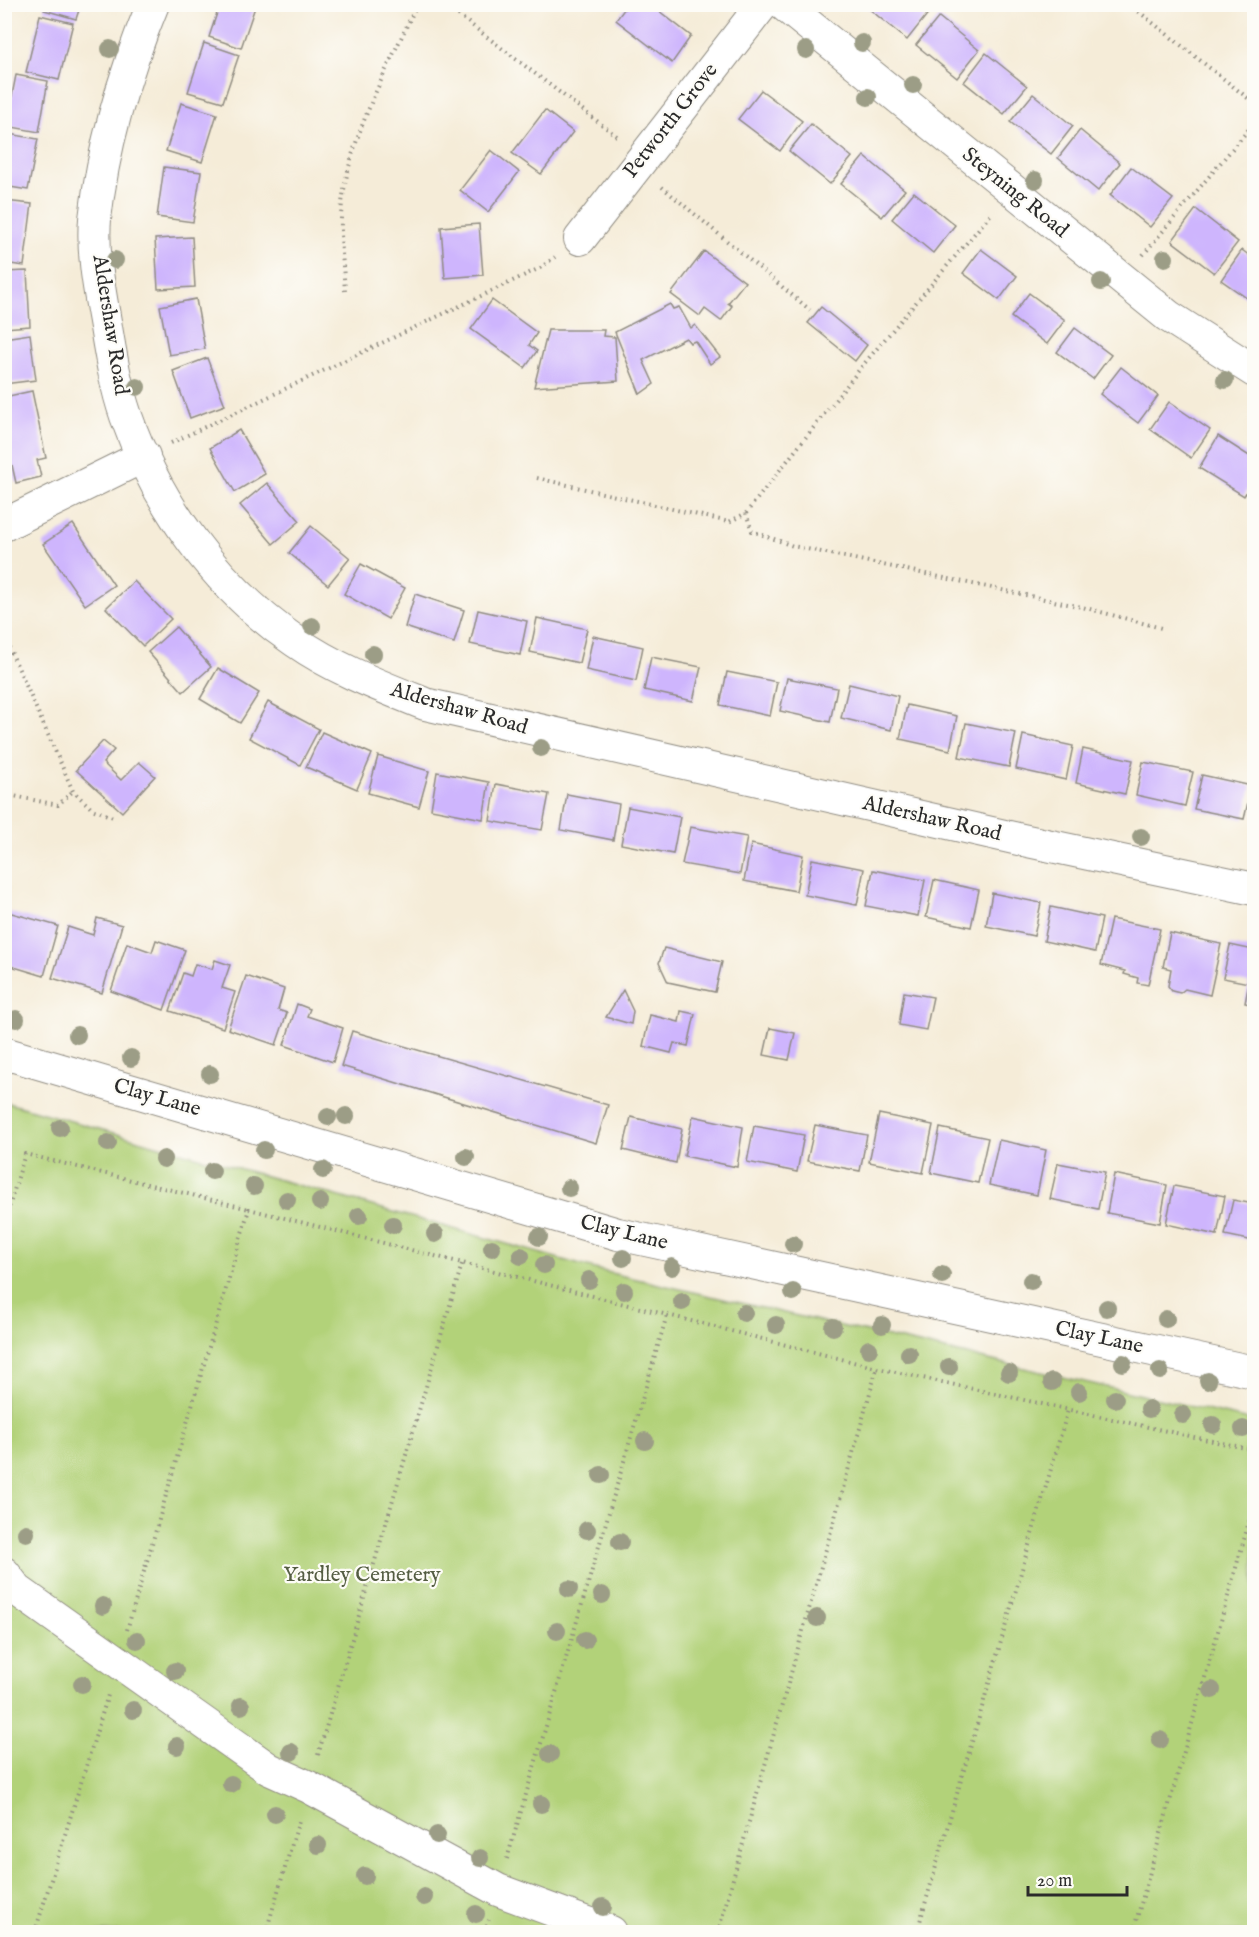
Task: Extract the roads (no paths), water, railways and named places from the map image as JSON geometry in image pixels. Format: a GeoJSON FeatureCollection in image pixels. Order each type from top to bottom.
{"type":"FeatureCollection","features":[{"type":"Feature","properties":{"kind":"street","name":"Aldershaw Road"},"geometry":{"type":"LineString","coordinates":[[153,4],[109,136],[95,221],[99,286],[112,365],[126,416],[170,507],[200,550],[230,586],[261,616],[295,641],[367,681],[425,704],[1007,836],[1254,889]]}},
{"type":"Feature","properties":{"kind":"street","name":"Petworth Grove"},"geometry":{"type":"LineString","coordinates":[[580,239],[762,4]]}},
{"type":"Feature","properties":{"kind":"street","name":"Steyning Road"},"geometry":{"type":"LineString","coordinates":[[783,4],[1168,316],[1254,371]]}},
{"type":"Feature","properties":{"kind":"street"},"geometry":{"type":"LineString","coordinates":[[4,525],[144,456]]}},
{"type":"Feature","properties":{"kind":"street","name":"Clay Lane"},"geometry":{"type":"LineString","coordinates":[[4,1053],[618,1234],[1254,1372]]}},
{"type":"Feature","properties":{"kind":"street"},"geometry":{"type":"LineString","coordinates":[[4,1573],[17,1590],[269,1769],[309,1786],[498,1890],[611,1932]]}},
{"type":"Feature","properties":{"kind":"park label","name":"Yardley Cemetery"},"geometry":{"type":"Point","coordinates":[362,1575]}}]}
